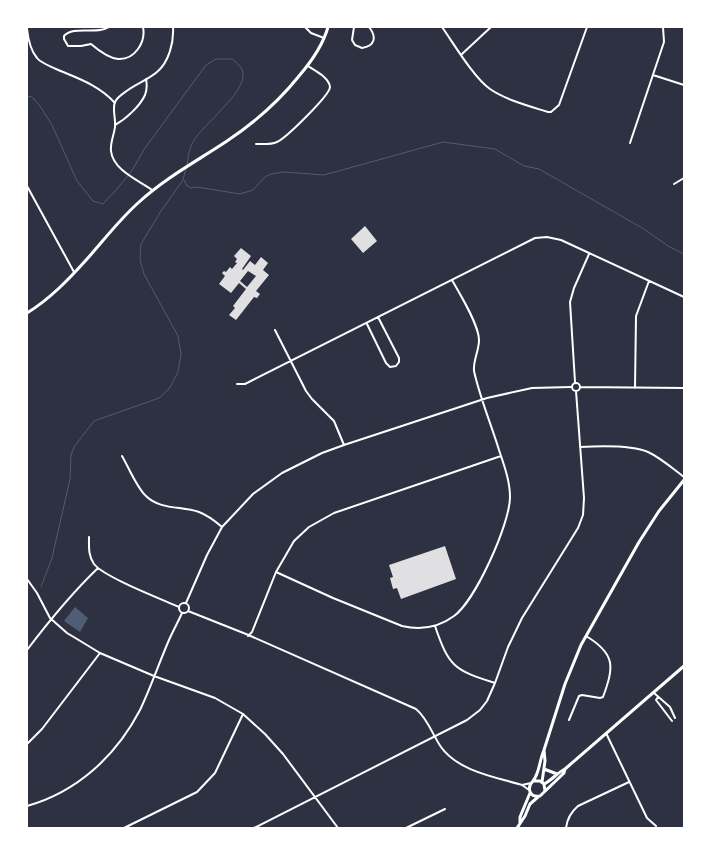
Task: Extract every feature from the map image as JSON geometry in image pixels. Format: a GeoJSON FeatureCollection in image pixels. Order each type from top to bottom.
{"type":"FeatureCollection","features":[{"type":"Feature","properties":{"kind":"street"},"geometry":{"type":"LineString","coordinates":[[109,27],[101,30],[70,32],[64,36],[64,39],[68,46],[91,44],[117,59],[132,56],[140,47],[144,36],[144,27]]}},
{"type":"Feature","properties":{"kind":"street"},"geometry":{"type":"LineString","coordinates":[[152,190],[117,165],[111,150],[115,124],[115,103],[121,95],[157,72],[167,60],[172,43],[173,27]]}},
{"type":"Feature","properties":{"kind":"street"},"geometry":{"type":"LineString","coordinates":[[305,27],[311,33],[324,38]]}},
{"type":"Feature","properties":{"kind":"street"},"geometry":{"type":"LineString","coordinates":[[27,313],[43,303],[87,259],[116,225],[152,190],[237,134],[264,112],[295,82],[308,66],[324,38],[328,27]]}},
{"type":"Feature","properties":{"kind":"street"},"geometry":{"type":"LineString","coordinates":[[354,27],[352,40],[355,45],[362,48],[370,45],[374,40],[374,35],[369,27]]}},
{"type":"Feature","properties":{"kind":"street"},"geometry":{"type":"LineString","coordinates":[[442,27],[479,78],[489,88],[504,96],[540,110],[551,112],[559,105],[587,27]]}},
{"type":"Feature","properties":{"kind":"street"},"geometry":{"type":"LineString","coordinates":[[462,54],[491,27]]}},
{"type":"Feature","properties":{"kind":"street"},"geometry":{"type":"LineString","coordinates":[[630,144],[664,42],[663,27]]}},
{"type":"Feature","properties":{"kind":"street"},"geometry":{"type":"LineString","coordinates":[[27,29],[28,36],[37,58],[44,63],[103,91],[115,103]]}},
{"type":"Feature","properties":{"kind":"street"},"geometry":{"type":"LineString","coordinates":[[256,144],[272,143],[283,138],[306,117],[328,92],[330,87],[328,81],[308,66]]}},
{"type":"Feature","properties":{"kind":"street"},"geometry":{"type":"LineString","coordinates":[[653,75],[684,85]]}},
{"type":"Feature","properties":{"kind":"street"},"geometry":{"type":"LineString","coordinates":[[115,124],[125,120],[145,95],[147,86],[146,79]]}},
{"type":"Feature","properties":{"kind":"street"},"geometry":{"type":"LineString","coordinates":[[674,184],[684,178]]}},
{"type":"Feature","properties":{"kind":"street"},"geometry":{"type":"LineString","coordinates":[[27,186],[74,272]]}},
{"type":"Feature","properties":{"kind":"street"},"geometry":{"type":"LineString","coordinates":[[237,384],[245,384],[535,238],[553,238],[684,297]]}},
{"type":"Feature","properties":{"kind":"street"},"geometry":{"type":"LineString","coordinates":[[571,387],[575,382],[570,302],[574,288],[589,254]]}},
{"type":"Feature","properties":{"kind":"street"},"geometry":{"type":"LineString","coordinates":[[276,572],[333,598],[402,626],[421,629],[435,626],[454,616],[461,609],[488,566],[502,535],[510,497],[508,478],[476,380],[474,366],[479,336],[477,329],[452,280]]}},
{"type":"Feature","properties":{"kind":"street"},"geometry":{"type":"LineString","coordinates":[[635,388],[636,316],[649,281]]}},
{"type":"Feature","properties":{"kind":"street"},"geometry":{"type":"LineString","coordinates":[[366,323],[386,363],[390,367],[396,366],[399,362],[398,358],[378,317]]}},
{"type":"Feature","properties":{"kind":"street"},"geometry":{"type":"LineString","coordinates":[[275,330],[309,395],[334,421],[344,445]]}},
{"type":"Feature","properties":{"kind":"street"},"geometry":{"type":"LineString","coordinates":[[575,382],[579,384],[580,387]]}},
{"type":"Feature","properties":{"kind":"street"},"geometry":{"type":"LineString","coordinates":[[179,607],[182,603],[186,603],[207,555],[222,527],[253,494],[266,483],[282,473],[344,445],[482,399],[532,388],[571,387],[576,391]]}},
{"type":"Feature","properties":{"kind":"street"},"geometry":{"type":"LineString","coordinates":[[254,828],[467,720],[480,710],[487,701],[496,684],[508,647],[522,618],[580,522],[584,510],[576,391],[580,387],[684,388]]}},
{"type":"Feature","properties":{"kind":"street"},"geometry":{"type":"LineString","coordinates":[[520,823],[520,817],[530,792],[532,782],[538,774],[541,757],[570,668],[586,636],[647,529],[684,478],[656,457],[641,450],[628,448],[580,447]]}},
{"type":"Feature","properties":{"kind":"street"},"geometry":{"type":"LineString","coordinates":[[122,456],[146,497],[165,506],[199,512],[222,527]]}},
{"type":"Feature","properties":{"kind":"street"},"geometry":{"type":"LineString","coordinates":[[248,636],[252,632],[276,572],[288,550],[301,533],[334,513],[501,456]]}},
{"type":"Feature","properties":{"kind":"street"},"geometry":{"type":"LineString","coordinates":[[89,537],[89,553],[93,563],[98,568],[113,577],[179,607],[182,613]]}},
{"type":"Feature","properties":{"kind":"street"},"geometry":{"type":"LineString","coordinates":[[27,650],[50,618],[98,568]]}},
{"type":"Feature","properties":{"kind":"street"},"geometry":{"type":"LineString","coordinates":[[27,579],[37,593],[50,618],[66,633],[100,653],[154,676],[215,698],[242,714],[265,734],[284,754],[338,828]]}},
{"type":"Feature","properties":{"kind":"street"},"geometry":{"type":"LineString","coordinates":[[186,603],[189,606],[188,611]]}},
{"type":"Feature","properties":{"kind":"street"},"geometry":{"type":"LineString","coordinates":[[27,806],[40,802],[68,788],[93,770],[118,746],[140,710],[182,613],[186,613],[188,611],[416,709],[422,714],[442,749],[451,759],[462,766],[522,785],[534,796],[538,796]]}},
{"type":"Feature","properties":{"kind":"street"},"geometry":{"type":"LineString","coordinates":[[435,626],[444,650],[456,666],[472,676],[496,684]]}},
{"type":"Feature","properties":{"kind":"street"},"geometry":{"type":"LineString","coordinates":[[569,720],[579,696],[582,695],[597,698],[602,697],[610,678],[610,661],[606,652],[603,648],[586,636]]}},
{"type":"Feature","properties":{"kind":"street"},"geometry":{"type":"LineString","coordinates":[[27,744],[42,729],[100,653]]}},
{"type":"Feature","properties":{"kind":"street"},"geometry":{"type":"LineString","coordinates":[[522,785],[538,781],[543,783],[550,781],[684,666]]}},
{"type":"Feature","properties":{"kind":"street"},"geometry":{"type":"LineString","coordinates":[[653,692],[670,707],[676,718]]}},
{"type":"Feature","properties":{"kind":"street"},"geometry":{"type":"LineString","coordinates":[[658,697],[656,700],[672,721]]}},
{"type":"Feature","properties":{"kind":"street"},"geometry":{"type":"LineString","coordinates":[[124,828],[197,792],[215,773],[242,714]]}},
{"type":"Feature","properties":{"kind":"street"},"geometry":{"type":"LineString","coordinates":[[606,733],[647,818],[656,826]]}},
{"type":"Feature","properties":{"kind":"street"},"geometry":{"type":"LineString","coordinates":[[544,750],[544,791]]}},
{"type":"Feature","properties":{"kind":"street"},"geometry":{"type":"LineString","coordinates":[[544,769],[558,774]]}},
{"type":"Feature","properties":{"kind":"street"},"geometry":{"type":"LineString","coordinates":[[517,828],[532,802],[560,777],[565,769]]}},
{"type":"Feature","properties":{"kind":"street"},"geometry":{"type":"LineString","coordinates":[[566,828],[569,818],[578,806],[629,782]]}},
{"type":"Feature","properties":{"kind":"street"},"geometry":{"type":"LineString","coordinates":[[406,828],[445,809]]}},
{"type":"Feature","properties":{"kind":"water"},"geometry":{"type":"Polygon","coordinates":[[[75,607],[88,618],[80,632],[64,621],[75,607]]]}},
{"type":"Feature","properties":{"kind":"building"},"geometry":{"type":"Polygon","coordinates":[[[365,226],[377,241],[363,253],[351,239],[365,226]]]}},
{"type":"Feature","properties":{"kind":"building"},"geometry":{"type":"Polygon","coordinates":[[[241,248],[251,256],[242,269],[243,270],[250,261],[255,265],[261,257],[268,263],[263,270],[269,275],[256,291],[260,294],[257,298],[254,297],[236,320],[229,315],[235,308],[233,306],[246,289],[239,283],[231,293],[219,284],[225,276],[222,273],[224,271],[226,272],[230,267],[232,269],[237,263],[235,262],[237,259],[234,256],[241,248]],[[248,271],[240,281],[247,287],[256,276],[248,271]]]}},
{"type":"Feature","properties":{"kind":"building"},"geometry":{"type":"Polygon","coordinates":[[[445,546],[456,579],[401,599],[397,588],[393,589],[390,578],[393,577],[389,565],[445,546]]]}},
{"type":"Feature","properties":{"kind":"waterway"},"geometry":{"type":"LineString","coordinates":[[27,96],[32,97],[40,106],[52,125],[77,181],[93,201],[103,204],[131,172],[145,148],[206,65],[216,59],[232,59],[242,69],[242,81],[238,90],[231,99],[193,142],[187,165]]}},
{"type":"Feature","properties":{"kind":"waterway"},"geometry":{"type":"LineString","coordinates":[[184,180],[187,186],[191,188],[197,187],[240,194],[253,190],[265,177],[271,174],[284,172],[324,175],[443,142],[495,149],[524,166],[539,169],[644,229],[668,246],[684,254]]}},
{"type":"Feature","properties":{"kind":"waterway"},"geometry":{"type":"LineString","coordinates":[[41,587],[52,558],[70,479],[71,455],[74,447],[94,421],[159,398],[169,389],[178,372],[181,354],[178,336],[144,274],[140,260],[141,244],[161,211],[183,180],[186,168]]}}]}
